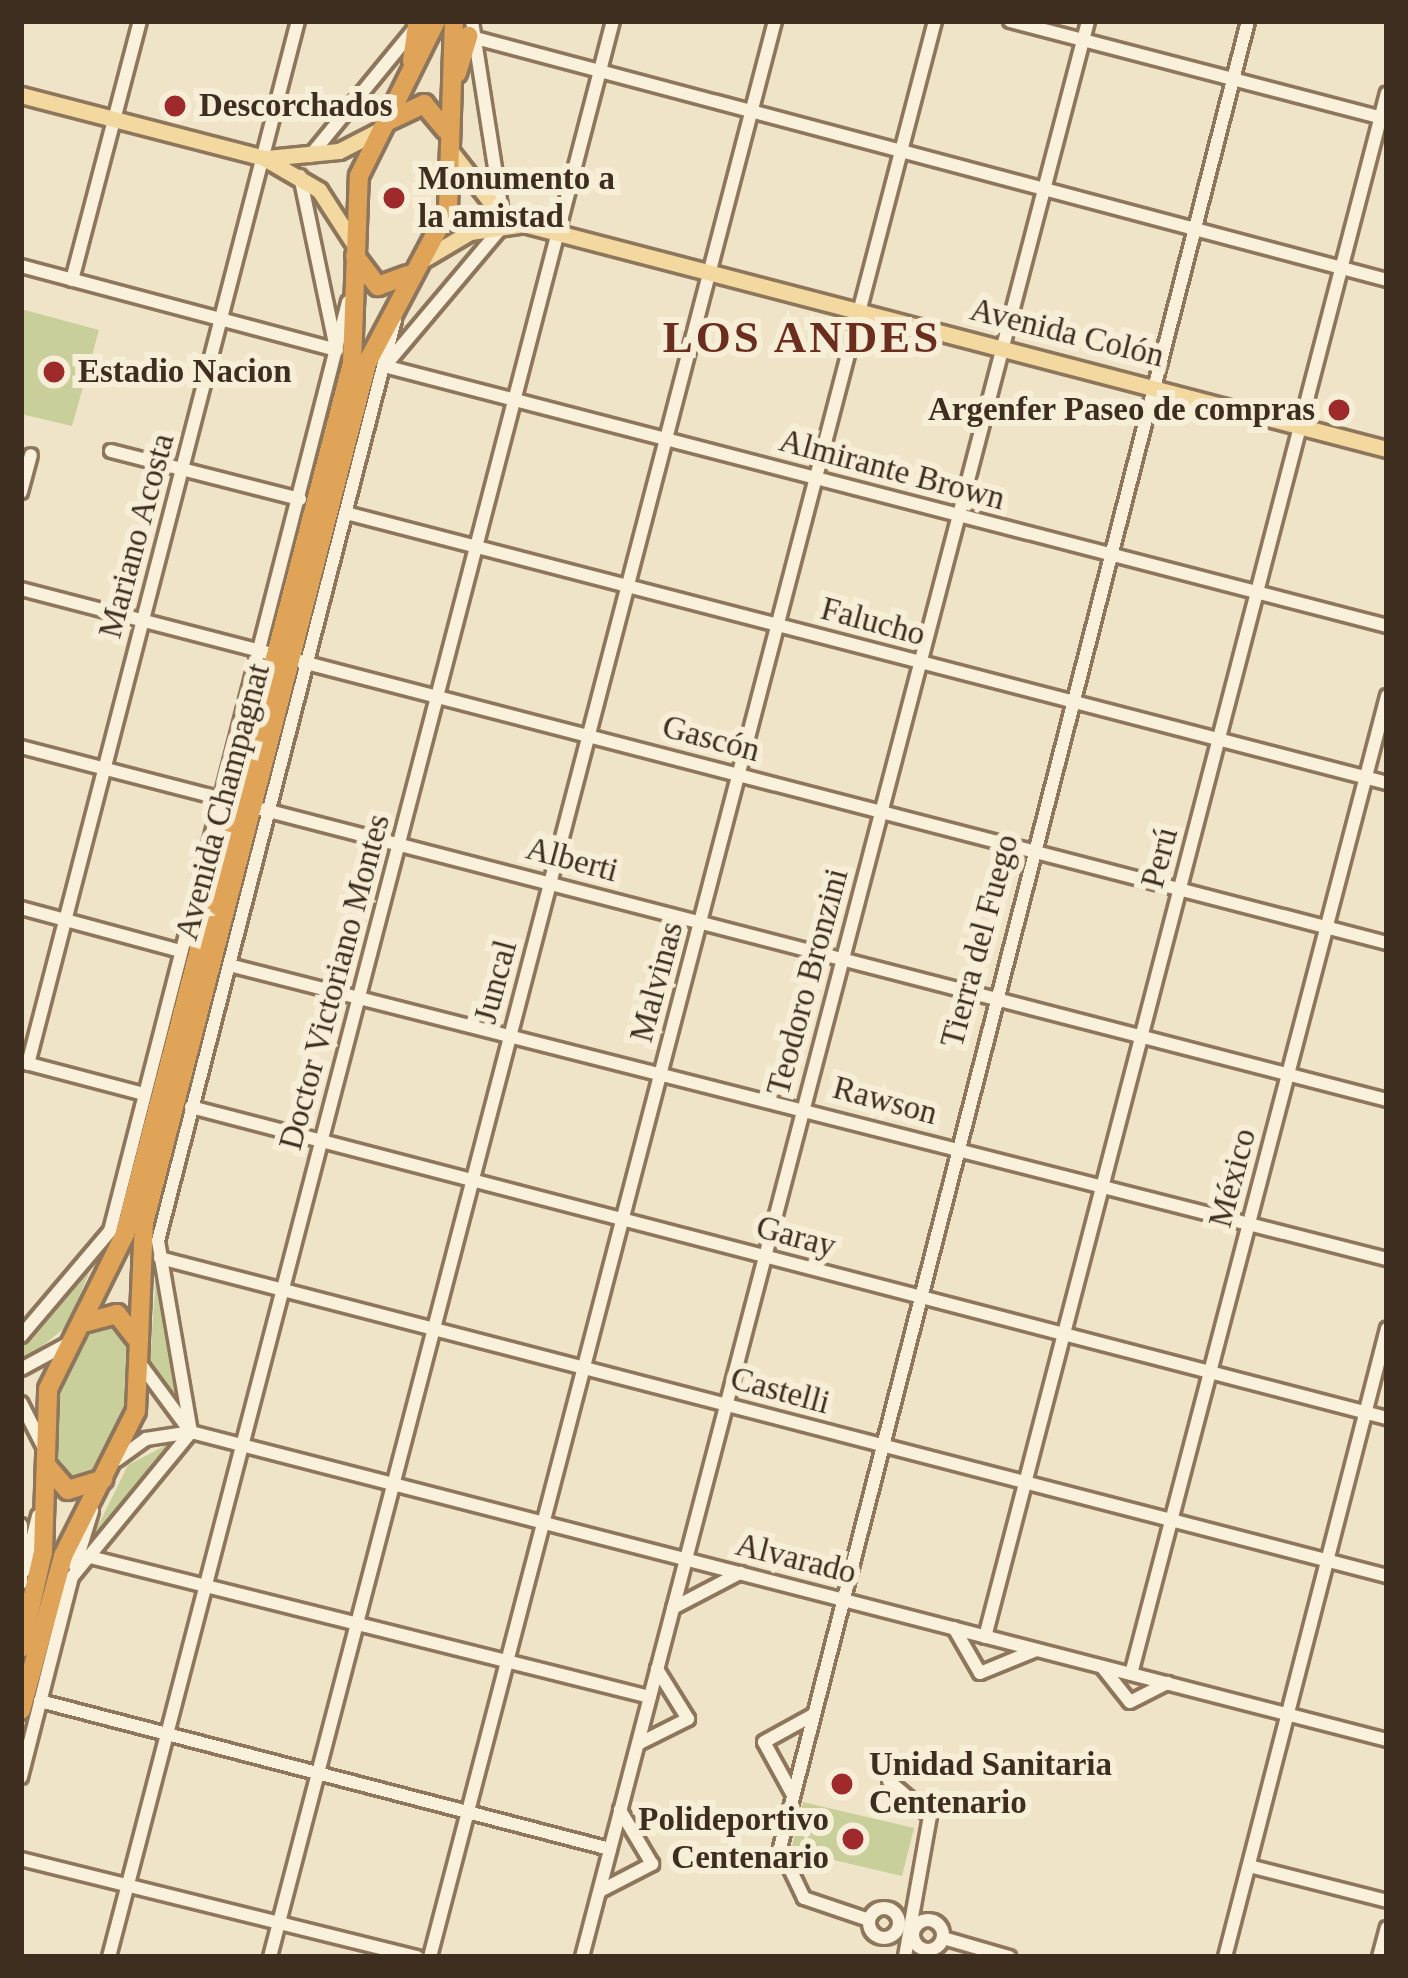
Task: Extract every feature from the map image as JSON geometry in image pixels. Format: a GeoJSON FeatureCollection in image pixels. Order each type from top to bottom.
{"type":"FeatureCollection","features":[{"type":"Feature","properties":{"kind":"highway","name":"Avenida Champagnat"},"geometry":{"type":"LineString","coordinates":[[284,659],[352,363],[352,246],[359,176],[410,79],[419,22]]}},
{"type":"Feature","properties":{"kind":"highway","name":"Avenida Champagnat"},"geometry":{"type":"LineString","coordinates":[[21,1648],[44,1552],[48,1389],[125,1234],[367,363],[448,210],[452,147],[448,100],[465,26]]}},
{"type":"Feature","properties":{"kind":"highway"},"geometry":{"type":"LineString","coordinates":[[385,125],[424,104],[452,147]]}},
{"type":"Feature","properties":{"kind":"highway"},"geometry":{"type":"LineString","coordinates":[[352,246],[378,286],[424,261]]}},
{"type":"Feature","properties":{"kind":"highway","name":"Avenida Champagnat"},"geometry":{"type":"LineString","coordinates":[[21,1710],[59,1569],[136,1412],[144,1222],[245,805]]}},
{"type":"Feature","properties":{"kind":"highway"},"geometry":{"type":"LineString","coordinates":[[72,1338],[117,1314],[140,1355]]}},
{"type":"Feature","properties":{"kind":"highway"},"geometry":{"type":"LineString","coordinates":[[45,1465],[68,1490],[113,1466]]}},
{"type":"Feature","properties":{"kind":"main road"},"geometry":{"type":"LineString","coordinates":[[21,94],[263,158],[300,176],[352,246]]}},
{"type":"Feature","properties":{"kind":"main road"},"geometry":{"type":"LineString","coordinates":[[263,158],[309,157],[385,125]]}},
{"type":"Feature","properties":{"kind":"main road"},"geometry":{"type":"LineString","coordinates":[[424,261],[509,224],[452,147]]}},
{"type":"Feature","properties":{"kind":"main road","name":"Avenida Colón"},"geometry":{"type":"LineString","coordinates":[[509,224],[860,310],[1387,449]]}},
{"type":"Feature","properties":{"kind":"street"},"geometry":{"type":"LineString","coordinates":[[72,280],[140,21]]}},
{"type":"Feature","properties":{"kind":"street","name":"Mariano Acosta"},"geometry":{"type":"LineString","coordinates":[[24,1063],[298,21]]}},
{"type":"Feature","properties":{"kind":"street","name":"Doctor Victoriano Montes"},"geometry":{"type":"LineString","coordinates":[[109,1957],[613,21]]}},
{"type":"Feature","properties":{"kind":"street","name":"Juncal"},"geometry":{"type":"LineString","coordinates":[[270,1957],[775,21]]}},
{"type":"Feature","properties":{"kind":"street","name":"Malvinas"},"geometry":{"type":"LineString","coordinates":[[430,1957],[935,21]]}},
{"type":"Feature","properties":{"kind":"street"},"geometry":{"type":"LineString","coordinates":[[1010,21],[1384,119]]}},
{"type":"Feature","properties":{"kind":"street","name":"Teodoro Bronzini"},"geometry":{"type":"LineString","coordinates":[[583,1956],[1088,21]]}},
{"type":"Feature","properties":{"kind":"street","name":"Tierra del Fuego"},"geometry":{"type":"LineString","coordinates":[[868,1920],[810,1902],[789,1876],[780,1852],[837,1598],[1248,21]]}},
{"type":"Feature","properties":{"kind":"street"},"geometry":{"type":"LineString","coordinates":[[309,157],[419,22]]}},
{"type":"Feature","properties":{"kind":"street"},"geometry":{"type":"LineString","coordinates":[[465,26],[600,71],[1387,280]]}},
{"type":"Feature","properties":{"kind":"street"},"geometry":{"type":"LineString","coordinates":[[465,26],[509,224]]}},
{"type":"Feature","properties":{"kind":"street","name":"Perú"},"geometry":{"type":"LineString","coordinates":[[985,1636],[1341,268],[1384,119],[1387,93]]}},
{"type":"Feature","properties":{"kind":"street","name":"Avenida Champagnat"},"geometry":{"type":"LineString","coordinates":[[300,176],[337,350]]}},
{"type":"Feature","properties":{"kind":"street","name":"Avenida Champagnat"},"geometry":{"type":"LineString","coordinates":[[384,367],[509,224]]}},
{"type":"Feature","properties":{"kind":"street"},"geometry":{"type":"LineString","coordinates":[[21,266],[337,350]]}},
{"type":"Feature","properties":{"kind":"street","name":"Avenida Champagnat"},"geometry":{"type":"LineString","coordinates":[[284,659],[300,500],[353,283]]}},
{"type":"Feature","properties":{"kind":"street","name":"Avenida Champagnat"},"geometry":{"type":"LineString","coordinates":[[89,1313],[180,951],[245,805],[284,659],[346,513],[401,297]]}},
{"type":"Feature","properties":{"kind":"street","name":"Almirante Brown"},"geometry":{"type":"LineString","coordinates":[[384,367],[1387,626]]}},
{"type":"Feature","properties":{"kind":"street"},"geometry":{"type":"LineString","coordinates":[[111,451],[300,500]]}},
{"type":"Feature","properties":{"kind":"street"},"geometry":{"type":"LineString","coordinates":[[21,492],[31,454]]}},
{"type":"Feature","properties":{"kind":"street","name":"Falucho"},"geometry":{"type":"LineString","coordinates":[[346,513],[1387,783]]}},
{"type":"Feature","properties":{"kind":"street","name":"Gascón"},"geometry":{"type":"LineString","coordinates":[[21,589],[1387,943]]}},
{"type":"Feature","properties":{"kind":"street","name":"México"},"geometry":{"type":"LineString","coordinates":[[1131,1674],[1387,696]]}},
{"type":"Feature","properties":{"kind":"street","name":"Alberti"},"geometry":{"type":"LineString","coordinates":[[21,747],[1387,1100]]}},
{"type":"Feature","properties":{"kind":"street","name":"Avenida Champagnat"},"geometry":{"type":"LineString","coordinates":[[138,1330],[229,965],[245,805]]}},
{"type":"Feature","properties":{"kind":"street"},"geometry":{"type":"LineString","coordinates":[[21,908],[180,951]]}},
{"type":"Feature","properties":{"kind":"street","name":"Rawson"},"geometry":{"type":"LineString","coordinates":[[229,965],[662,1071],[1387,1259]]}},
{"type":"Feature","properties":{"kind":"street"},"geometry":{"type":"LineString","coordinates":[[24,1063],[144,1094]]}},
{"type":"Feature","properties":{"kind":"street","name":"Garay"},"geometry":{"type":"LineString","coordinates":[[191,1108],[1387,1418]]}},
{"type":"Feature","properties":{"kind":"street","name":"Avenida Champagnat"},"geometry":{"type":"LineString","coordinates":[[21,1336],[110,1231]]}},
{"type":"Feature","properties":{"kind":"street","name":"Avenida Champagnat"},"geometry":{"type":"LineString","coordinates":[[69,1585],[86,1556],[191,1432],[158,1241]]}},
{"type":"Feature","properties":{"kind":"street","name":"Castelli"},"geometry":{"type":"LineString","coordinates":[[160,1258],[1387,1576]]}},
{"type":"Feature","properties":{"kind":"street"},"geometry":{"type":"LineString","coordinates":[[1226,1957],[1387,1330]]}},
{"type":"Feature","properties":{"kind":"street"},"geometry":{"type":"LineString","coordinates":[[21,1369],[72,1338]]}},
{"type":"Feature","properties":{"kind":"street"},"geometry":{"type":"LineString","coordinates":[[140,1355],[191,1432]]}},
{"type":"Feature","properties":{"kind":"street"},"geometry":{"type":"LineString","coordinates":[[21,1403],[45,1465]]}},
{"type":"Feature","properties":{"kind":"street","name":"Alvarado"},"geometry":{"type":"LineString","coordinates":[[113,1466],[146,1439],[191,1432],[1387,1740]]}},
{"type":"Feature","properties":{"kind":"street","name":"Avenida Champagnat"},"geometry":{"type":"LineString","coordinates":[[23,1577],[45,1465]]}},
{"type":"Feature","properties":{"kind":"street","name":"Avenida Champagnat"},"geometry":{"type":"LineString","coordinates":[[21,1778],[97,1491]]}},
{"type":"Feature","properties":{"kind":"street","name":"Avenida Champagnat"},"geometry":{"type":"LineString","coordinates":[[21,1525],[23,1577]]}},
{"type":"Feature","properties":{"kind":"street"},"geometry":{"type":"LineString","coordinates":[[86,1556],[650,1696]]}},
{"type":"Feature","properties":{"kind":"street"},"geometry":{"type":"LineString","coordinates":[[673,1608],[740,1573]]}},
{"type":"Feature","properties":{"kind":"street"},"geometry":{"type":"LineString","coordinates":[[953,1628],[980,1673],[1036,1649]]}},
{"type":"Feature","properties":{"kind":"street"},"geometry":{"type":"LineString","coordinates":[[1102,1666],[1130,1702],[1167,1684]]}},
{"type":"Feature","properties":{"kind":"street"},"geometry":{"type":"LineString","coordinates":[[638,1744],[688,1720],[657,1669]]}},
{"type":"Feature","properties":{"kind":"street"},"geometry":{"type":"LineString","coordinates":[[40,1701],[610,1850]]}},
{"type":"Feature","properties":{"kind":"street"},"geometry":{"type":"LineString","coordinates":[[793,1795],[764,1742],[813,1715]]}},
{"type":"Feature","properties":{"kind":"street"},"geometry":{"type":"LineString","coordinates":[[889,1781],[930,1816],[905,1957]]}},
{"type":"Feature","properties":{"kind":"street"},"geometry":{"type":"LineString","coordinates":[[600,1891],[652,1864],[620,1810]]}},
{"type":"Feature","properties":{"kind":"street"},"geometry":{"type":"LineString","coordinates":[[21,1858],[417,1957]]}},
{"type":"Feature","properties":{"kind":"street"},"geometry":{"type":"LineString","coordinates":[[1249,1866],[1387,1901]]}},
{"type":"Feature","properties":{"kind":"street"},"geometry":{"type":"LineString","coordinates":[[943,1938],[926,1950],[907,1930],[888,1908],[868,1920],[877,1936],[907,1930],[933,1921],[943,1938],[1010,1957]]}},
{"type":"Feature","properties":{"kind":"street"},"geometry":{"type":"LineString","coordinates":[[1379,1957],[1387,1928]]}},
{"type":"Feature","properties":{"kind":"green space","name":"Estadio Nacion"},"geometry":{"type":"Polygon","coordinates":[[[21,309],[99,330],[72,426],[21,414],[21,309]]]}},
{"type":"Feature","properties":{"kind":"green space"},"geometry":{"type":"Polygon","coordinates":[[[96,1257],[66,1327],[21,1363],[21,1344],[96,1257]]]}},
{"type":"Feature","properties":{"kind":"green space"},"geometry":{"type":"Polygon","coordinates":[[[156,1273],[184,1418],[150,1364],[156,1273]]]}},
{"type":"Feature","properties":{"kind":"green space"},"geometry":{"type":"Polygon","coordinates":[[[115,1321],[131,1352],[132,1401],[93,1479],[69,1484],[52,1458],[55,1387],[86,1331],[115,1321]]]}},
{"type":"Feature","properties":{"kind":"green space"},"geometry":{"type":"Polygon","coordinates":[[[180,1438],[87,1548],[128,1465],[180,1438]]]}},
{"type":"Feature","properties":{"kind":"green space","name":"Polideportivo Centenario"},"geometry":{"type":"Polygon","coordinates":[[[803,1802],[914,1828],[902,1876],[791,1850],[803,1802]]]}},
{"type":"Feature","properties":{"kind":"place","name":"Descorchados"},"geometry":{"type":"Point","coordinates":[175,106]}},
{"type":"Feature","properties":{"kind":"place","name":"Monumento a la amistad"},"geometry":{"type":"Point","coordinates":[394,198]}},
{"type":"Feature","properties":{"kind":"place","name":"Estadio Nacion"},"geometry":{"type":"Point","coordinates":[54,372]}},
{"type":"Feature","properties":{"kind":"place","name":"Argenfer Paseo de compras"},"geometry":{"type":"Point","coordinates":[1339,410]}},
{"type":"Feature","properties":{"kind":"place","name":"Unidad Sanitaria Centenario"},"geometry":{"type":"Point","coordinates":[842,1784]}},
{"type":"Feature","properties":{"kind":"place","name":"Polideportivo Centenario"},"geometry":{"type":"Point","coordinates":[853,1839]}},
{"type":"Feature","properties":{"kind":"district","name":"LOS ANDES"},"geometry":{"type":"Point","coordinates":[802,338]}}]}
